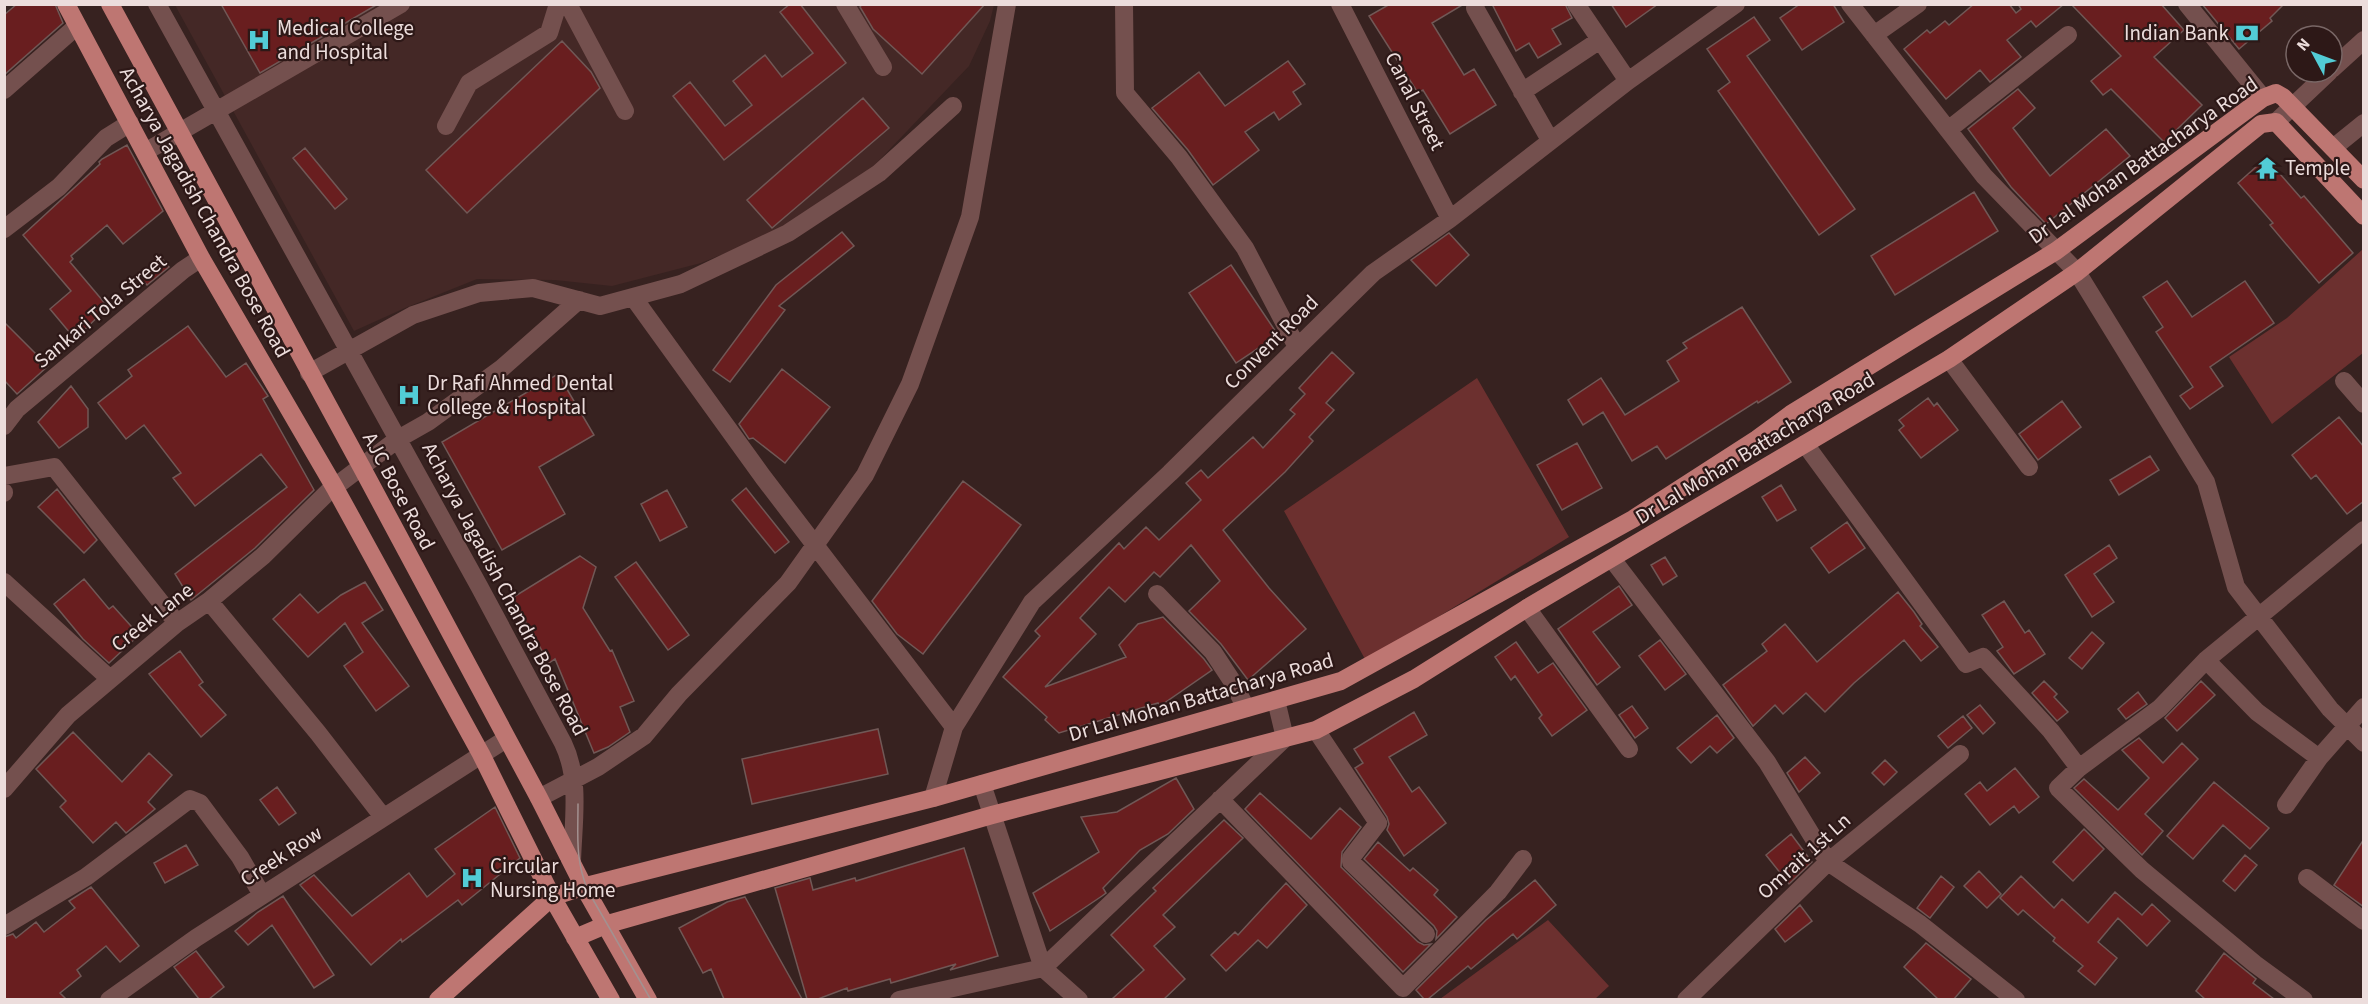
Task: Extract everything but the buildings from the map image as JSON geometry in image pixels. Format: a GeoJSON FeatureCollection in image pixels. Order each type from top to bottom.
{"type":"FeatureCollection","features":[{"type":"Feature","properties":{"kind":"main road","name":"Acharya Jagadish Chandra Bose Road"},"geometry":{"type":"LineString","coordinates":[[66,4],[201,258],[335,488],[481,754],[552,897],[611,999]]}},
{"type":"Feature","properties":{"kind":"main road","name":"AJC Bose Road"},"geometry":{"type":"LineString","coordinates":[[110,4],[361,466],[573,862],[584,887],[648,999]]}},
{"type":"Feature","properties":{"kind":"main road","name":"Dr Lal Mohan Battacharya Road"},"geometry":{"type":"LineString","coordinates":[[552,897],[933,798],[1341,681],[1633,519],[1757,439],[1791,414],[2056,251],[2263,98],[2276,93],[2292,106]]}},
{"type":"Feature","properties":{"kind":"main road"},"geometry":{"type":"LineString","coordinates":[[2292,106],[2364,180]]}},
{"type":"Feature","properties":{"kind":"main road","name":"Dr Lal Mohan Battacharya Road"},"geometry":{"type":"LineString","coordinates":[[605,925],[992,815],[1316,730],[1414,679],[1527,608],[1949,359],[2077,272],[2261,124],[2276,122]]}},
{"type":"Feature","properties":{"kind":"main road"},"geometry":{"type":"LineString","coordinates":[[2276,122],[2364,216]]}},
{"type":"Feature","properties":{"kind":"main road"},"geometry":{"type":"LineString","coordinates":[[438,999],[552,897]]}},
{"type":"Feature","properties":{"kind":"main road"},"geometry":{"type":"LineString","coordinates":[[576,938],[605,925]]}},
{"type":"Feature","properties":{"kind":"street","name":"Acharya Jagadish Chandra Bose Road"},"geometry":{"type":"LineString","coordinates":[[157,4],[563,743],[575,777],[573,862]]}},
{"type":"Feature","properties":{"kind":"street"},"geometry":{"type":"LineString","coordinates":[[145,152],[401,4]]}},
{"type":"Feature","properties":{"kind":"street"},"geometry":{"type":"LineString","coordinates":[[446,126],[469,83],[549,33],[558,4]]}},
{"type":"Feature","properties":{"kind":"street"},"geometry":{"type":"LineString","coordinates":[[568,4],[625,111]]}},
{"type":"Feature","properties":{"kind":"street"},"geometry":{"type":"LineString","coordinates":[[845,4],[883,67]]}},
{"type":"Feature","properties":{"kind":"street"},"geometry":{"type":"LineString","coordinates":[[539,798],[598,766],[644,736],[679,694],[788,583],[866,475],[910,384],[970,217],[1007,4]]}},
{"type":"Feature","properties":{"kind":"street"},"geometry":{"type":"LineString","coordinates":[[1124,4],[1125,93],[1179,157],[1245,248],[1298,347]]}},
{"type":"Feature","properties":{"kind":"street","name":"Canal Street"},"geometry":{"type":"LineString","coordinates":[[1340,4],[1450,219]]}},
{"type":"Feature","properties":{"kind":"street"},"geometry":{"type":"LineString","coordinates":[[1476,4],[1475,8],[1487,32],[1550,140]]}},
{"type":"Feature","properties":{"kind":"street"},"geometry":{"type":"LineString","coordinates":[[1576,4],[1628,81]]}},
{"type":"Feature","properties":{"kind":"street","name":"Convent Road"},"geometry":{"type":"LineString","coordinates":[[933,798],[954,727],[1032,602],[1170,473],[1373,273],[1450,219],[1628,81],[1736,4]]}},
{"type":"Feature","properties":{"kind":"street"},"geometry":{"type":"LineString","coordinates":[[1850,4],[1984,176],[2077,272],[2206,482],[2236,587],[2330,709],[2364,743]]}},
{"type":"Feature","properties":{"kind":"street"},"geometry":{"type":"LineString","coordinates":[[1874,35],[1918,4]]}},
{"type":"Feature","properties":{"kind":"street"},"geometry":{"type":"LineString","coordinates":[[2187,4],[2263,98]]}},
{"type":"Feature","properties":{"kind":"street"},"geometry":{"type":"LineString","coordinates":[[4,90],[77,26]]}},
{"type":"Feature","properties":{"kind":"street"},"geometry":{"type":"LineString","coordinates":[[1948,130],[2068,35]]}},
{"type":"Feature","properties":{"kind":"street"},"geometry":{"type":"LineString","coordinates":[[1522,92],[1600,40]]}},
{"type":"Feature","properties":{"kind":"street"},"geometry":{"type":"LineString","coordinates":[[2344,58],[2364,40]]}},
{"type":"Feature","properties":{"kind":"street"},"geometry":{"type":"LineString","coordinates":[[2292,106],[2316,84]]}},
{"type":"Feature","properties":{"kind":"street"},"geometry":{"type":"LineString","coordinates":[[309,373],[413,315],[479,293],[532,288],[600,306],[681,284],[788,233],[879,172],[953,106]]}},
{"type":"Feature","properties":{"kind":"street","name":"Dr Lal Mohan Battacharya Road"},"geometry":{"type":"LineString","coordinates":[[2276,122],[2292,106]]}},
{"type":"Feature","properties":{"kind":"street"},"geometry":{"type":"LineString","coordinates":[[4,229],[59,187],[106,138],[130,123]]}},
{"type":"Feature","properties":{"kind":"street"},"geometry":{"type":"LineString","coordinates":[[2333,148],[2364,123]]}},
{"type":"Feature","properties":{"kind":"street","name":"Sankari Tola Street"},"geometry":{"type":"LineString","coordinates":[[4,426],[17,409],[183,270],[201,258]]}},
{"type":"Feature","properties":{"kind":"street"},"geometry":{"type":"LineString","coordinates":[[633,297],[814,546],[954,727]]}},
{"type":"Feature","properties":{"kind":"street","name":"Creek Lane"},"geometry":{"type":"LineString","coordinates":[[4,789],[68,715],[177,622],[209,601],[263,556],[328,492],[361,466],[428,422],[502,368],[579,300]]}},
{"type":"Feature","properties":{"kind":"street"},"geometry":{"type":"LineString","coordinates":[[1949,359],[2029,467]]}},
{"type":"Feature","properties":{"kind":"street"},"geometry":{"type":"LineString","coordinates":[[2344,381],[2364,404]]}},
{"type":"Feature","properties":{"kind":"street"},"geometry":{"type":"LineString","coordinates":[[1806,444],[1965,664],[1983,657],[2051,731],[2079,768]]}},
{"type":"Feature","properties":{"kind":"street"},"geometry":{"type":"LineString","coordinates":[[4,476],[54,467],[177,622]]}},
{"type":"Feature","properties":{"kind":"street"},"geometry":{"type":"LineString","coordinates":[[2304,999],[2255,964],[2142,870],[2058,788],[2079,768],[2160,708],[2206,660],[2257,615],[2361,537]]}},
{"type":"Feature","properties":{"kind":"street"},"geometry":{"type":"LineString","coordinates":[[1612,559],[1767,762],[1828,862],[1920,924],[2016,999]]}},
{"type":"Feature","properties":{"kind":"street"},"geometry":{"type":"LineString","coordinates":[[4,582],[110,679]]}},
{"type":"Feature","properties":{"kind":"street"},"geometry":{"type":"LineString","coordinates":[[1157,594],[1213,652],[1246,708]]}},
{"type":"Feature","properties":{"kind":"street"},"geometry":{"type":"LineString","coordinates":[[209,601],[318,733],[383,817]]}},
{"type":"Feature","properties":{"kind":"street"},"geometry":{"type":"LineString","coordinates":[[1527,608],[1629,749]]}},
{"type":"Feature","properties":{"kind":"street"},"geometry":{"type":"LineString","coordinates":[[2206,660],[2257,712],[2319,758]]}},
{"type":"Feature","properties":{"kind":"street"},"geometry":{"type":"LineString","coordinates":[[899,999],[1043,968],[1285,738],[1276,700]]}},
{"type":"Feature","properties":{"kind":"street"},"geometry":{"type":"LineString","coordinates":[[2286,805],[2319,758],[2364,707]]}},
{"type":"Feature","properties":{"kind":"street"},"geometry":{"type":"LineString","coordinates":[[1316,730],[1378,823],[1351,858],[1351,862],[1426,934]]}},
{"type":"Feature","properties":{"kind":"street"},"geometry":{"type":"LineString","coordinates":[[481,754],[506,740]]}},
{"type":"Feature","properties":{"kind":"street","name":"Creek Row"},"geometry":{"type":"LineString","coordinates":[[108,999],[262,895],[481,754]]}},
{"type":"Feature","properties":{"kind":"street","name":"Omrait 1st Ln"},"geometry":{"type":"LineString","coordinates":[[1686,999],[1828,862],[1960,754]]}},
{"type":"Feature","properties":{"kind":"street"},"geometry":{"type":"LineString","coordinates":[[982,784],[1043,968],[1079,999]]}},
{"type":"Feature","properties":{"kind":"street"},"geometry":{"type":"LineString","coordinates":[[4,926],[86,877],[189,799],[200,803],[240,857],[262,895]]}},
{"type":"Feature","properties":{"kind":"street"},"geometry":{"type":"LineString","coordinates":[[1220,799],[1403,988],[1498,892],[1523,859]]}},
{"type":"Feature","properties":{"kind":"street"},"geometry":{"type":"LineString","coordinates":[[2307,878],[2364,921]]}},
{"type":"Feature","properties":{"kind":"shaded area"},"geometry":{"type":"Polygon","coordinates":[[[175,5],[994,5],[990,21],[969,66],[868,172],[775,233],[701,263],[612,286],[555,280],[477,279],[354,331],[175,5]]]}},
{"type":"Feature","properties":{"kind":"shaded area"},"geometry":{"type":"Polygon","coordinates":[[[2363,249],[2363,353],[2272,424],[2229,357],[2287,318],[2363,249]]]}},
{"type":"Feature","properties":{"kind":"shaded area"},"geometry":{"type":"Polygon","coordinates":[[[1477,378],[1569,537],[1366,661],[1284,511],[1477,378]]]}},
{"type":"Feature","properties":{"kind":"shaded area"},"geometry":{"type":"Polygon","coordinates":[[[1548,920],[1609,986],[1595,999],[1440,999],[1548,920]]]}},
{"type":"Feature","properties":{"kind":"tram line"},"geometry":{"type":"LineString","coordinates":[[578,804],[579,858],[588,891],[651,1000]]}},
{"type":"Feature","properties":{"kind":"place","name":"Indian Bank"},"geometry":{"type":"Point","coordinates":[2247,33]}},
{"type":"Feature","properties":{"kind":"place","name":"Medical College and Hospital"},"geometry":{"type":"Point","coordinates":[259,40]}},
{"type":"Feature","properties":{"kind":"place","name":"Temple"},"geometry":{"type":"Point","coordinates":[2267,168]}},
{"type":"Feature","properties":{"kind":"place","name":"Dr Rafi Ahmed Dental College & Hospital"},"geometry":{"type":"Point","coordinates":[409,395]}},
{"type":"Feature","properties":{"kind":"place","name":"Circular Nursing Home"},"geometry":{"type":"Point","coordinates":[472,878]}}]}
